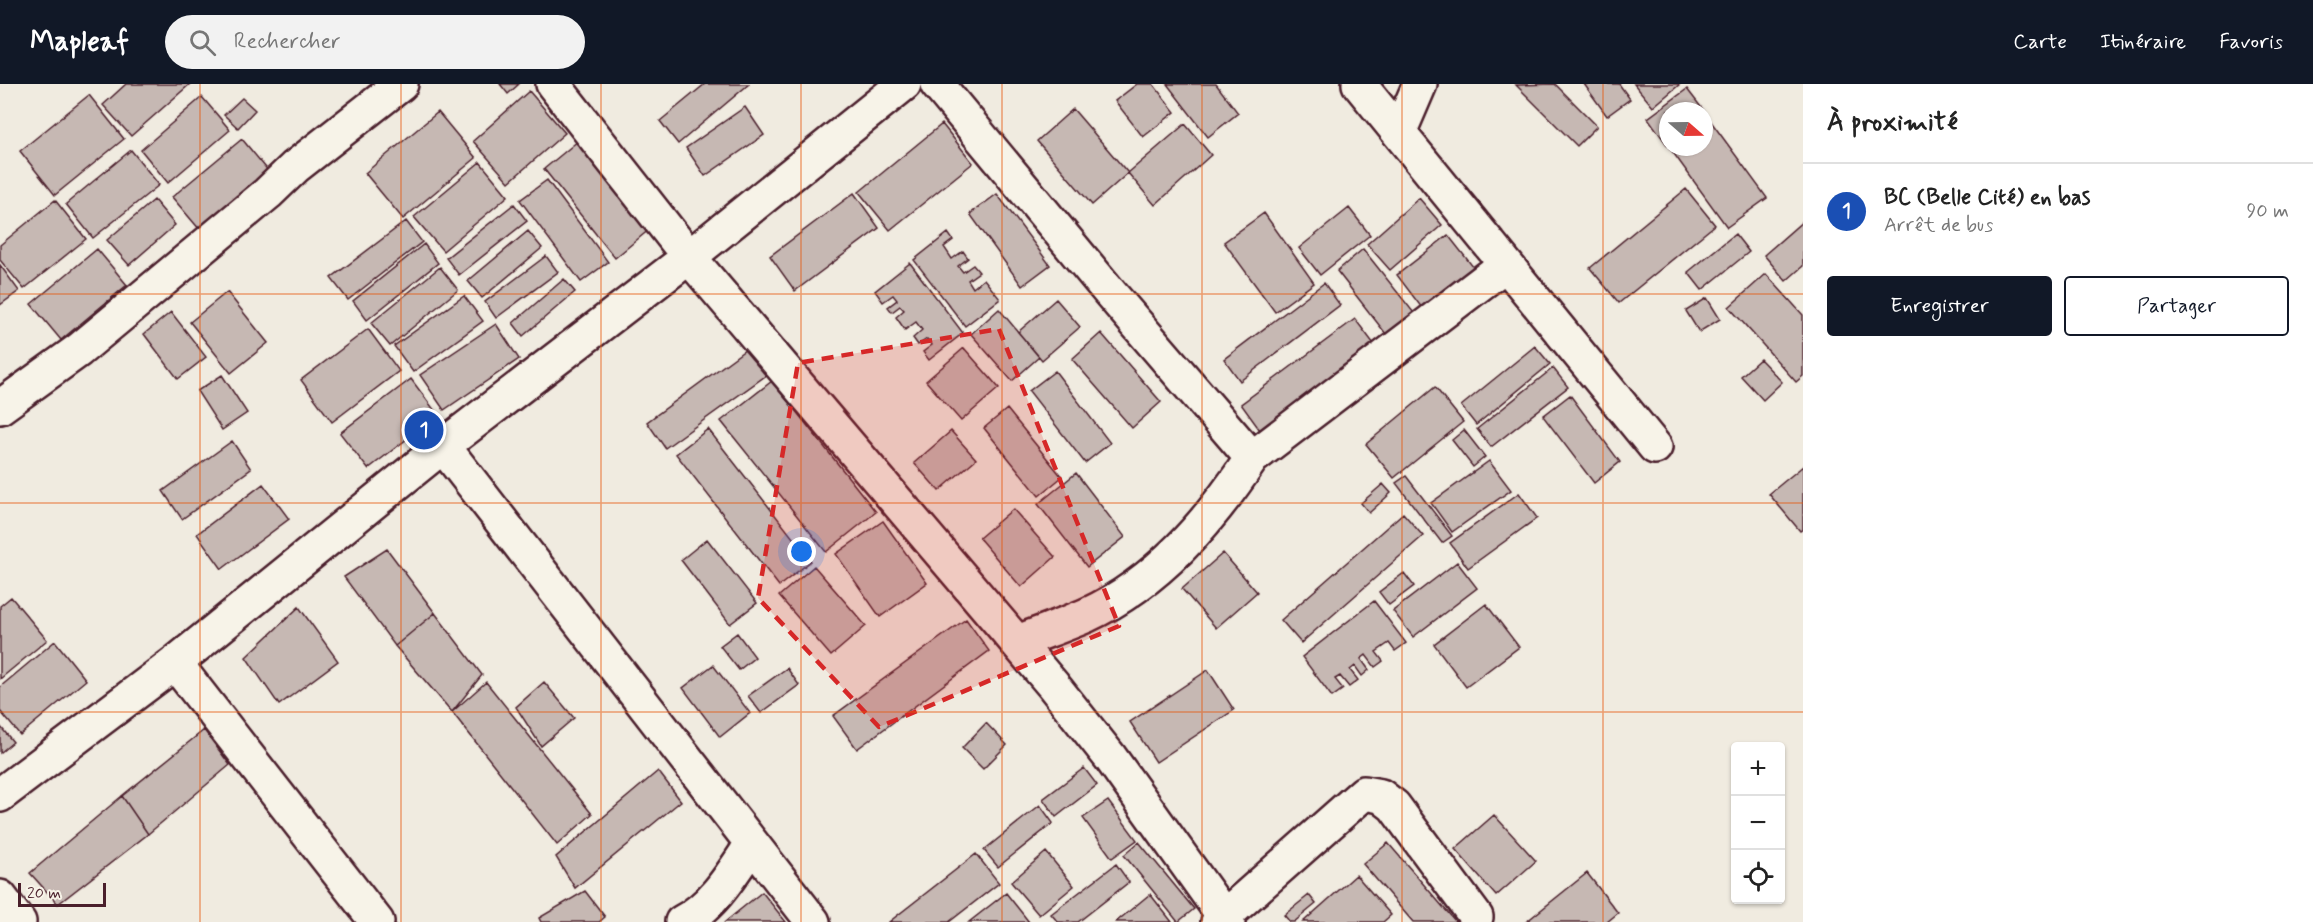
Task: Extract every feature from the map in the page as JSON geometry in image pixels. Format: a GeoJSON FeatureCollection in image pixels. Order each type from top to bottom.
{"type":"FeatureCollection","features":[{"type":"Feature","properties":{"kind":"street"},"geometry":{"type":"LineString","coordinates":[[0,407],[79,350],[268,193],[295,167],[401,84]]}},
{"type":"Feature","properties":{"kind":"street"},"geometry":{"type":"LineString","coordinates":[[553,84],[689,257],[1018,642],[1110,757],[1224,920],[1364,793],[1382,796],[1394,806],[1476,917]]}},
{"type":"Feature","properties":{"kind":"street"},"geometry":{"type":"LineString","coordinates":[[0,795],[175,663],[443,446],[689,257],[904,84]]}},
{"type":"Feature","properties":{"kind":"street"},"geometry":{"type":"LineString","coordinates":[[938,84],[1111,294],[1252,458]]}},
{"type":"Feature","properties":{"kind":"street"},"geometry":{"type":"LineString","coordinates":[[1359,84],[1655,447]]}},
{"type":"Feature","properties":{"kind":"street"},"geometry":{"type":"LineString","coordinates":[[1399,133],[1420,84]]}},
{"type":"Feature","properties":{"kind":"street"},"geometry":{"type":"LineString","coordinates":[[1018,642],[1087,614],[1139,584],[1187,542],[1224,500],[1252,458],[1505,265]]}},
{"type":"Feature","properties":{"kind":"street"},"geometry":{"type":"LineString","coordinates":[[443,446],[813,922]]}},
{"type":"Feature","properties":{"kind":"street"},"geometry":{"type":"LineString","coordinates":[[175,663],[377,922]]}},
{"type":"Feature","properties":{"kind":"street"},"geometry":{"type":"LineString","coordinates":[[682,922],[694,916],[711,900],[753,844]]}},
{"type":"Feature","properties":{"kind":"street"},"geometry":{"type":"LineString","coordinates":[[0,897],[19,922]]}},
{"type":"Feature","properties":{"kind":"highlighted area"},"geometry":{"type":"Polygon","coordinates":[[[999,329],[1119,626],[879,727],[758,598],[798,363],[999,329]]]}},
{"type":"Feature","properties":{"kind":"building"},"geometry":{"type":"Polygon","coordinates":[[[126,84],[190,84],[131,136],[103,105],[126,84]]]}},
{"type":"Feature","properties":{"kind":"building"},"geometry":{"type":"Polygon","coordinates":[[[500,84],[519,84],[508,94],[500,84]]]}},
{"type":"Feature","properties":{"kind":"building"},"geometry":{"type":"Polygon","coordinates":[[[705,84],[749,84],[678,144],[660,121],[705,84]]]}},
{"type":"Feature","properties":{"kind":"building"},"geometry":{"type":"Polygon","coordinates":[[[1137,84],[1153,84],[1175,112],[1143,137],[1115,101],[1137,84]]]}},
{"type":"Feature","properties":{"kind":"building"},"geometry":{"type":"Polygon","coordinates":[[[1167,84],[1216,84],[1238,113],[1208,137],[1167,84]]]}},
{"type":"Feature","properties":{"kind":"building"},"geometry":{"type":"Polygon","coordinates":[[[1555,84],[1597,126],[1577,146],[1516,85],[1555,84]]]}},
{"type":"Feature","properties":{"kind":"building"},"geometry":{"type":"Polygon","coordinates":[[[1584,84],[1619,84],[1630,99],[1607,116],[1584,84]]]}},
{"type":"Feature","properties":{"kind":"building"},"geometry":{"type":"Polygon","coordinates":[[[1634,84],[1680,84],[1653,107],[1634,84]]]}},
{"type":"Feature","properties":{"kind":"building"},"geometry":{"type":"Polygon","coordinates":[[[1687,89],[1697,102],[1670,102],[1687,89]]]}},
{"type":"Feature","properties":{"kind":"building"},"geometry":{"type":"Polygon","coordinates":[[[529,91],[565,133],[509,182],[473,141],[529,91]]]}},
{"type":"Feature","properties":{"kind":"building"},"geometry":{"type":"Polygon","coordinates":[[[89,95],[124,139],[55,195],[20,151],[89,95]]]}},
{"type":"Feature","properties":{"kind":"building"},"geometry":{"type":"Polygon","coordinates":[[[202,97],[230,130],[168,183],[141,150],[202,97]]]}},
{"type":"Feature","properties":{"kind":"building"},"geometry":{"type":"Polygon","coordinates":[[[242,98],[255,110],[238,128],[224,115],[242,98]]]}},
{"type":"Feature","properties":{"kind":"building"},"geometry":{"type":"Polygon","coordinates":[[[745,107],[764,135],[705,176],[686,148],[745,107]]]}},
{"type":"Feature","properties":{"kind":"building"},"geometry":{"type":"Polygon","coordinates":[[[1073,109],[1128,173],[1092,205],[1037,141],[1073,109]]]}},
{"type":"Feature","properties":{"kind":"building"},"geometry":{"type":"Polygon","coordinates":[[[1659,110],[1659,133],[1648,118],[1659,110]]]}},
{"type":"Feature","properties":{"kind":"building"},"geometry":{"type":"Polygon","coordinates":[[[438,112],[476,158],[403,219],[365,173],[438,112]]]}},
{"type":"Feature","properties":{"kind":"building"},"geometry":{"type":"Polygon","coordinates":[[[942,124],[973,163],[890,230],[859,192],[942,124]]]}},
{"type":"Feature","properties":{"kind":"building"},"geometry":{"type":"Polygon","coordinates":[[[1185,124],[1211,155],[1155,205],[1128,173],[1185,124]]]}},
{"type":"Feature","properties":{"kind":"building"},"geometry":{"type":"Polygon","coordinates":[[[1713,124],[1767,198],[1727,227],[1676,156],[1713,156],[1713,124]]]}},
{"type":"Feature","properties":{"kind":"building"},"geometry":{"type":"Polygon","coordinates":[[[584,136],[656,224],[615,258],[544,169],[584,136]]]}},
{"type":"Feature","properties":{"kind":"building"},"geometry":{"type":"Polygon","coordinates":[[[242,139],[275,179],[206,237],[172,197],[242,139]]]}},
{"type":"Feature","properties":{"kind":"building"},"geometry":{"type":"Polygon","coordinates":[[[131,150],[159,185],[93,238],[66,204],[131,150]]]}},
{"type":"Feature","properties":{"kind":"building"},"geometry":{"type":"Polygon","coordinates":[[[480,162],[508,196],[443,251],[414,217],[480,162]]]}},
{"type":"Feature","properties":{"kind":"building"},"geometry":{"type":"Polygon","coordinates":[[[547,180],[608,262],[581,282],[520,200],[547,180]]]}},
{"type":"Feature","properties":{"kind":"building"},"geometry":{"type":"Polygon","coordinates":[[[1686,189],[1715,225],[1619,303],[1590,268],[1686,189]]]}},
{"type":"Feature","properties":{"kind":"building"},"geometry":{"type":"Polygon","coordinates":[[[854,193],[879,228],[795,291],[770,256],[854,193]]]}},
{"type":"Feature","properties":{"kind":"building"},"geometry":{"type":"Polygon","coordinates":[[[997,194],[1050,265],[1022,286],[970,214],[997,194]]]}},
{"type":"Feature","properties":{"kind":"building"},"geometry":{"type":"Polygon","coordinates":[[[1419,198],[1442,225],[1390,270],[1367,244],[1419,198]]]}},
{"type":"Feature","properties":{"kind":"building"},"geometry":{"type":"Polygon","coordinates":[[[55,200],[86,239],[24,289],[0,260],[0,245],[55,200]]]}},
{"type":"Feature","properties":{"kind":"building"},"geometry":{"type":"Polygon","coordinates":[[[154,200],[175,225],[129,265],[107,240],[154,200]]]}},
{"type":"Feature","properties":{"kind":"building"},"geometry":{"type":"Polygon","coordinates":[[[514,204],[527,221],[459,275],[446,258],[514,204]]]}},
{"type":"Feature","properties":{"kind":"building"},"geometry":{"type":"Polygon","coordinates":[[[1349,208],[1370,235],[1320,275],[1299,248],[1349,208]]]}},
{"type":"Feature","properties":{"kind":"building"},"geometry":{"type":"Polygon","coordinates":[[[1264,213],[1314,283],[1275,312],[1224,242],[1264,213]]]}},
{"type":"Feature","properties":{"kind":"building"},"geometry":{"type":"Polygon","coordinates":[[[406,221],[422,242],[348,300],[331,278],[406,221]]]}},
{"type":"Feature","properties":{"kind":"building"},"geometry":{"type":"Polygon","coordinates":[[[1803,221],[1803,266],[1786,281],[1764,255],[1803,221]]]}},
{"type":"Feature","properties":{"kind":"building"},"geometry":{"type":"Polygon","coordinates":[[[528,231],[542,248],[482,298],[468,281],[528,231]]]}},
{"type":"Feature","properties":{"kind":"building"},"geometry":{"type":"Polygon","coordinates":[[[948,233],[953,240],[944,247],[952,259],[963,251],[968,258],[958,266],[963,272],[973,265],[979,272],[968,280],[973,288],[984,279],[1000,299],[965,326],[914,260],[948,233]]]}},
{"type":"Feature","properties":{"kind":"building"},"geometry":{"type":"Polygon","coordinates":[[[1735,234],[1749,252],[1702,290],[1688,272],[1735,234]]]}},
{"type":"Feature","properties":{"kind":"building"},"geometry":{"type":"Polygon","coordinates":[[[1448,235],[1474,268],[1422,308],[1397,275],[1448,235]]]}},
{"type":"Feature","properties":{"kind":"building"},"geometry":{"type":"Polygon","coordinates":[[[424,244],[438,263],[367,320],[353,301],[424,244]]]}},
{"type":"Feature","properties":{"kind":"building"},"geometry":{"type":"Polygon","coordinates":[[[97,249],[127,285],[61,340],[31,304],[97,249]]]}},
{"type":"Feature","properties":{"kind":"building"},"geometry":{"type":"Polygon","coordinates":[[[1363,249],[1414,313],[1386,334],[1337,271],[1363,249]]]}},
{"type":"Feature","properties":{"kind":"building"},"geometry":{"type":"Polygon","coordinates":[[[546,256],[558,272],[496,318],[485,302],[546,256]]]}},
{"type":"Feature","properties":{"kind":"building"},"geometry":{"type":"Polygon","coordinates":[[[910,263],[963,333],[929,360],[923,352],[932,345],[927,339],[918,345],[913,338],[922,330],[916,322],[905,330],[896,317],[904,310],[900,306],[892,312],[888,307],[897,300],[893,295],[883,302],[875,291],[910,263]]]}},
{"type":"Feature","properties":{"kind":"building"},"geometry":{"type":"Polygon","coordinates":[[[0,265],[19,291],[0,305],[0,265]]]}},
{"type":"Feature","properties":{"kind":"building"},"geometry":{"type":"Polygon","coordinates":[[[440,267],[458,290],[390,346],[371,323],[440,267]]]}},
{"type":"Feature","properties":{"kind":"building"},"geometry":{"type":"Polygon","coordinates":[[[1766,274],[1803,315],[1803,376],[1796,382],[1729,307],[1766,274]]]}},
{"type":"Feature","properties":{"kind":"building"},"geometry":{"type":"Polygon","coordinates":[[[564,279],[575,292],[523,336],[513,323],[564,279]]]}},
{"type":"Feature","properties":{"kind":"building"},"geometry":{"type":"Polygon","coordinates":[[[1324,283],[1340,305],[1240,381],[1224,359],[1324,283]]]}},
{"type":"Feature","properties":{"kind":"building"},"geometry":{"type":"Polygon","coordinates":[[[227,292],[268,343],[231,373],[190,322],[227,292]]]}},
{"type":"Feature","properties":{"kind":"building"},"geometry":{"type":"Polygon","coordinates":[[[464,296],[483,321],[413,372],[394,346],[464,296]]]}},
{"type":"Feature","properties":{"kind":"building"},"geometry":{"type":"Polygon","coordinates":[[[1707,298],[1720,319],[1699,332],[1686,311],[1707,298]]]}},
{"type":"Feature","properties":{"kind":"building"},"geometry":{"type":"Polygon","coordinates":[[[1056,299],[1080,327],[1042,360],[1018,332],[1056,299]]]}},
{"type":"Feature","properties":{"kind":"building"},"geometry":{"type":"Polygon","coordinates":[[[999,309],[1039,357],[1012,381],[971,334],[999,309]]]}},
{"type":"Feature","properties":{"kind":"building"},"geometry":{"type":"Polygon","coordinates":[[[171,312],[206,357],[178,379],[144,334],[171,312]]]}},
{"type":"Feature","properties":{"kind":"building"},"geometry":{"type":"Polygon","coordinates":[[[1355,319],[1377,348],[1262,433],[1241,404],[1355,319]]]}},
{"type":"Feature","properties":{"kind":"building"},"geometry":{"type":"Polygon","coordinates":[[[496,324],[519,359],[444,410],[420,375],[496,324]]]}},
{"type":"Feature","properties":{"kind":"building"},"geometry":{"type":"Polygon","coordinates":[[[368,329],[399,371],[332,422],[301,380],[368,329]]]}},
{"type":"Feature","properties":{"kind":"building"},"geometry":{"type":"Polygon","coordinates":[[[1101,333],[1161,402],[1132,428],[1072,359],[1101,333]]]}},
{"type":"Feature","properties":{"kind":"building"},"geometry":{"type":"Polygon","coordinates":[[[1535,346],[1550,364],[1476,425],[1461,406],[1535,346]]]}},
{"type":"Feature","properties":{"kind":"building"},"geometry":{"type":"Polygon","coordinates":[[[749,347],[768,374],[665,448],[647,422],[749,347]]]}},
{"type":"Feature","properties":{"kind":"building"},"geometry":{"type":"Polygon","coordinates":[[[964,348],[999,388],[961,421],[926,381],[964,348]]]}},
{"type":"Feature","properties":{"kind":"building"},"geometry":{"type":"Polygon","coordinates":[[[1760,359],[1782,382],[1763,400],[1741,376],[1760,359]]]}},
{"type":"Feature","properties":{"kind":"building"},"geometry":{"type":"Polygon","coordinates":[[[1553,368],[1568,387],[1491,447],[1477,429],[1553,368]]]}},
{"type":"Feature","properties":{"kind":"building"},"geometry":{"type":"Polygon","coordinates":[[[1055,371],[1110,443],[1085,463],[1029,391],[1055,371]]]}},
{"type":"Feature","properties":{"kind":"building"},"geometry":{"type":"Polygon","coordinates":[[[222,375],[247,413],[222,430],[197,391],[222,375]]]}},
{"type":"Feature","properties":{"kind":"building"},"geometry":{"type":"Polygon","coordinates":[[[411,379],[438,415],[368,469],[340,433],[411,379]]]}},
{"type":"Feature","properties":{"kind":"building"},"geometry":{"type":"Polygon","coordinates":[[[772,381],[876,512],[826,552],[721,421],[772,381]]]}},
{"type":"Feature","properties":{"kind":"building"},"geometry":{"type":"Polygon","coordinates":[[[1435,387],[1463,422],[1394,478],[1366,444],[1435,387]]]}},
{"type":"Feature","properties":{"kind":"building"},"geometry":{"type":"Polygon","coordinates":[[[1570,395],[1620,462],[1594,483],[1543,416],[1570,395]]]}},
{"type":"Feature","properties":{"kind":"building"},"geometry":{"type":"Polygon","coordinates":[[[1007,409],[1062,477],[1039,496],[984,428],[1007,409]]]}},
{"type":"Feature","properties":{"kind":"building"},"geometry":{"type":"Polygon","coordinates":[[[708,429],[811,561],[779,586],[676,454],[708,429]]]}},
{"type":"Feature","properties":{"kind":"building"},"geometry":{"type":"Polygon","coordinates":[[[1464,430],[1485,457],[1473,467],[1452,440],[1464,430]]]}},
{"type":"Feature","properties":{"kind":"building"},"geometry":{"type":"Polygon","coordinates":[[[951,431],[976,459],[939,491],[914,463],[951,431]]]}},
{"type":"Feature","properties":{"kind":"building"},"geometry":{"type":"Polygon","coordinates":[[[232,441],[251,469],[182,519],[163,491],[232,441]]]}},
{"type":"Feature","properties":{"kind":"building"},"geometry":{"type":"Polygon","coordinates":[[[1489,461],[1511,490],[1452,532],[1431,503],[1489,461]]]}},
{"type":"Feature","properties":{"kind":"building"},"geometry":{"type":"Polygon","coordinates":[[[1803,466],[1803,529],[1800,531],[1769,494],[1803,466]]]}},
{"type":"Feature","properties":{"kind":"building"},"geometry":{"type":"Polygon","coordinates":[[[1076,473],[1125,537],[1087,567],[1038,504],[1076,473]]]}},
{"type":"Feature","properties":{"kind":"building"},"geometry":{"type":"Polygon","coordinates":[[[1406,476],[1452,536],[1442,543],[1396,483],[1406,476]]]}},
{"type":"Feature","properties":{"kind":"building"},"geometry":{"type":"Polygon","coordinates":[[[263,484],[289,519],[222,569],[197,534],[263,484]]]}},
{"type":"Feature","properties":{"kind":"building"},"geometry":{"type":"Polygon","coordinates":[[[1383,484],[1391,493],[1369,513],[1361,503],[1383,484]]]}},
{"type":"Feature","properties":{"kind":"building"},"geometry":{"type":"Polygon","coordinates":[[[1519,493],[1537,518],[1468,568],[1450,543],[1519,493]]]}},
{"type":"Feature","properties":{"kind":"building"},"geometry":{"type":"Polygon","coordinates":[[[1013,509],[1055,557],[1021,587],[979,538],[1013,509]]]}},
{"type":"Feature","properties":{"kind":"building"},"geometry":{"type":"Polygon","coordinates":[[[1403,513],[1423,536],[1301,643],[1281,620],[1403,513]]]}},
{"type":"Feature","properties":{"kind":"building"},"geometry":{"type":"Polygon","coordinates":[[[883,521],[927,583],[880,617],[836,554],[883,521]]]}},
{"type":"Feature","properties":{"kind":"building"},"geometry":{"type":"Polygon","coordinates":[[[707,539],[757,603],[730,624],[681,560],[707,539]]]}},
{"type":"Feature","properties":{"kind":"building"},"geometry":{"type":"Polygon","coordinates":[[[387,549],[435,613],[395,646],[344,577],[387,549]]]}},
{"type":"Feature","properties":{"kind":"building"},"geometry":{"type":"Polygon","coordinates":[[[1223,553],[1257,592],[1216,628],[1182,589],[1223,553]]]}},
{"type":"Feature","properties":{"kind":"building"},"geometry":{"type":"Polygon","coordinates":[[[1457,562],[1477,588],[1413,637],[1393,611],[1457,562]]]}},
{"type":"Feature","properties":{"kind":"building"},"geometry":{"type":"Polygon","coordinates":[[[814,566],[866,626],[831,656],[779,596],[814,566]]]}},
{"type":"Feature","properties":{"kind":"building"},"geometry":{"type":"Polygon","coordinates":[[[1404,573],[1414,586],[1389,605],[1379,592],[1404,573]]]}},
{"type":"Feature","properties":{"kind":"building"},"geometry":{"type":"Polygon","coordinates":[[[11,597],[47,640],[0,679],[0,606],[11,597]]]}},
{"type":"Feature","properties":{"kind":"building"},"geometry":{"type":"Polygon","coordinates":[[[1374,601],[1406,643],[1395,651],[1389,643],[1376,652],[1383,661],[1375,667],[1366,655],[1361,659],[1369,670],[1362,676],[1355,666],[1350,670],[1358,680],[1349,687],[1340,676],[1335,679],[1343,689],[1332,697],[1302,657],[1374,601]]]}},
{"type":"Feature","properties":{"kind":"building"},"geometry":{"type":"Polygon","coordinates":[[[1486,604],[1519,647],[1466,687],[1434,644],[1486,604]]]}},
{"type":"Feature","properties":{"kind":"building"},"geometry":{"type":"Polygon","coordinates":[[[299,607],[338,661],[279,705],[246,657],[299,607]]]}},
{"type":"Feature","properties":{"kind":"building"},"geometry":{"type":"Polygon","coordinates":[[[435,613],[482,675],[452,712],[395,646],[435,613]]]}},
{"type":"Feature","properties":{"kind":"building"},"geometry":{"type":"Polygon","coordinates":[[[966,619],[989,651],[857,749],[833,716],[966,619]]]}},
{"type":"Feature","properties":{"kind":"building"},"geometry":{"type":"Polygon","coordinates":[[[737,633],[755,657],[739,670],[720,646],[737,633]]]}},
{"type":"Feature","properties":{"kind":"building"},"geometry":{"type":"Polygon","coordinates":[[[55,641],[86,680],[20,735],[0,711],[0,687],[55,641]]]}},
{"type":"Feature","properties":{"kind":"building"},"geometry":{"type":"Polygon","coordinates":[[[713,665],[750,713],[720,737],[683,688],[713,665]]]}},
{"type":"Feature","properties":{"kind":"building"},"geometry":{"type":"Polygon","coordinates":[[[787,668],[799,685],[761,713],[748,696],[787,668]]]}},
{"type":"Feature","properties":{"kind":"building"},"geometry":{"type":"Polygon","coordinates":[[[1208,670],[1234,710],[1156,762],[1130,722],[1208,670]]]}},
{"type":"Feature","properties":{"kind":"building"},"geometry":{"type":"Polygon","coordinates":[[[486,682],[592,814],[557,845],[452,712],[486,682]]]}},
{"type":"Feature","properties":{"kind":"building"},"geometry":{"type":"Polygon","coordinates":[[[544,682],[574,718],[541,746],[516,707],[544,682]]]}},
{"type":"Feature","properties":{"kind":"building"},"geometry":{"type":"Polygon","coordinates":[[[986,723],[1007,745],[983,769],[962,748],[986,723]]]}},
{"type":"Feature","properties":{"kind":"building"},"geometry":{"type":"Polygon","coordinates":[[[0,726],[13,742],[0,753],[0,726]]]}},
{"type":"Feature","properties":{"kind":"building"},"geometry":{"type":"Polygon","coordinates":[[[204,730],[230,765],[148,834],[122,796],[204,730]]]}},
{"type":"Feature","properties":{"kind":"building"},"geometry":{"type":"Polygon","coordinates":[[[1084,768],[1097,785],[1056,817],[1043,799],[1084,768]]]}},
{"type":"Feature","properties":{"kind":"building"},"geometry":{"type":"Polygon","coordinates":[[[658,771],[681,801],[575,888],[556,857],[658,771]]]}},
{"type":"Feature","properties":{"kind":"building"},"geometry":{"type":"Polygon","coordinates":[[[122,796],[148,834],[58,904],[30,873],[122,796]]]}},
{"type":"Feature","properties":{"kind":"building"},"geometry":{"type":"Polygon","coordinates":[[[1108,801],[1137,840],[1112,858],[1083,818],[1108,801]]]}},
{"type":"Feature","properties":{"kind":"building"},"geometry":{"type":"Polygon","coordinates":[[[1040,805],[1053,823],[998,867],[984,850],[1040,805]]]}},
{"type":"Feature","properties":{"kind":"building"},"geometry":{"type":"Polygon","coordinates":[[[1494,815],[1536,861],[1496,896],[1455,849],[1494,815]]]}},
{"type":"Feature","properties":{"kind":"building"},"geometry":{"type":"Polygon","coordinates":[[[1139,842],[1194,909],[1178,922],[1124,855],[1139,842]]]}},
{"type":"Feature","properties":{"kind":"building"},"geometry":{"type":"Polygon","coordinates":[[[1388,843],[1456,922],[1413,922],[1363,864],[1388,843]]]}},
{"type":"Feature","properties":{"kind":"building"},"geometry":{"type":"Polygon","coordinates":[[[1046,852],[1074,886],[1039,915],[1011,882],[1046,852]]]}},
{"type":"Feature","properties":{"kind":"building"},"geometry":{"type":"Polygon","coordinates":[[[976,854],[999,883],[949,922],[889,922],[976,854]]]}},
{"type":"Feature","properties":{"kind":"building"},"geometry":{"type":"Polygon","coordinates":[[[1116,864],[1129,882],[1078,922],[1058,922],[1051,914],[1116,864]]]}},
{"type":"Feature","properties":{"kind":"building"},"geometry":{"type":"Polygon","coordinates":[[[1587,873],[1618,913],[1607,922],[1526,922],[1587,873]]]}},
{"type":"Feature","properties":{"kind":"building"},"geometry":{"type":"Polygon","coordinates":[[[1356,875],[1391,915],[1383,922],[1303,922],[1356,875]]]}},
{"type":"Feature","properties":{"kind":"building"},"geometry":{"type":"Polygon","coordinates":[[[585,891],[605,917],[599,922],[541,922],[539,918],[585,891]]]}},
{"type":"Feature","properties":{"kind":"building"},"geometry":{"type":"Polygon","coordinates":[[[762,892],[786,922],[725,922],[762,892]]]}},
{"type":"Feature","properties":{"kind":"building"},"geometry":{"type":"Polygon","coordinates":[[[1006,893],[1029,922],[969,922],[1006,893]]]}},
{"type":"Feature","properties":{"kind":"building"},"geometry":{"type":"Polygon","coordinates":[[[1150,894],[1172,922],[1116,922],[1150,894]]]}},
{"type":"Feature","properties":{"kind":"building"},"geometry":{"type":"Polygon","coordinates":[[[1309,895],[1316,904],[1294,922],[1290,922],[1284,915],[1309,895]]]}},
{"type":"Feature","properties":{"kind":"place","name":"BC (Belle Cité) en bas"},"geometry":{"type":"Point","coordinates":[424,430]}}]}
